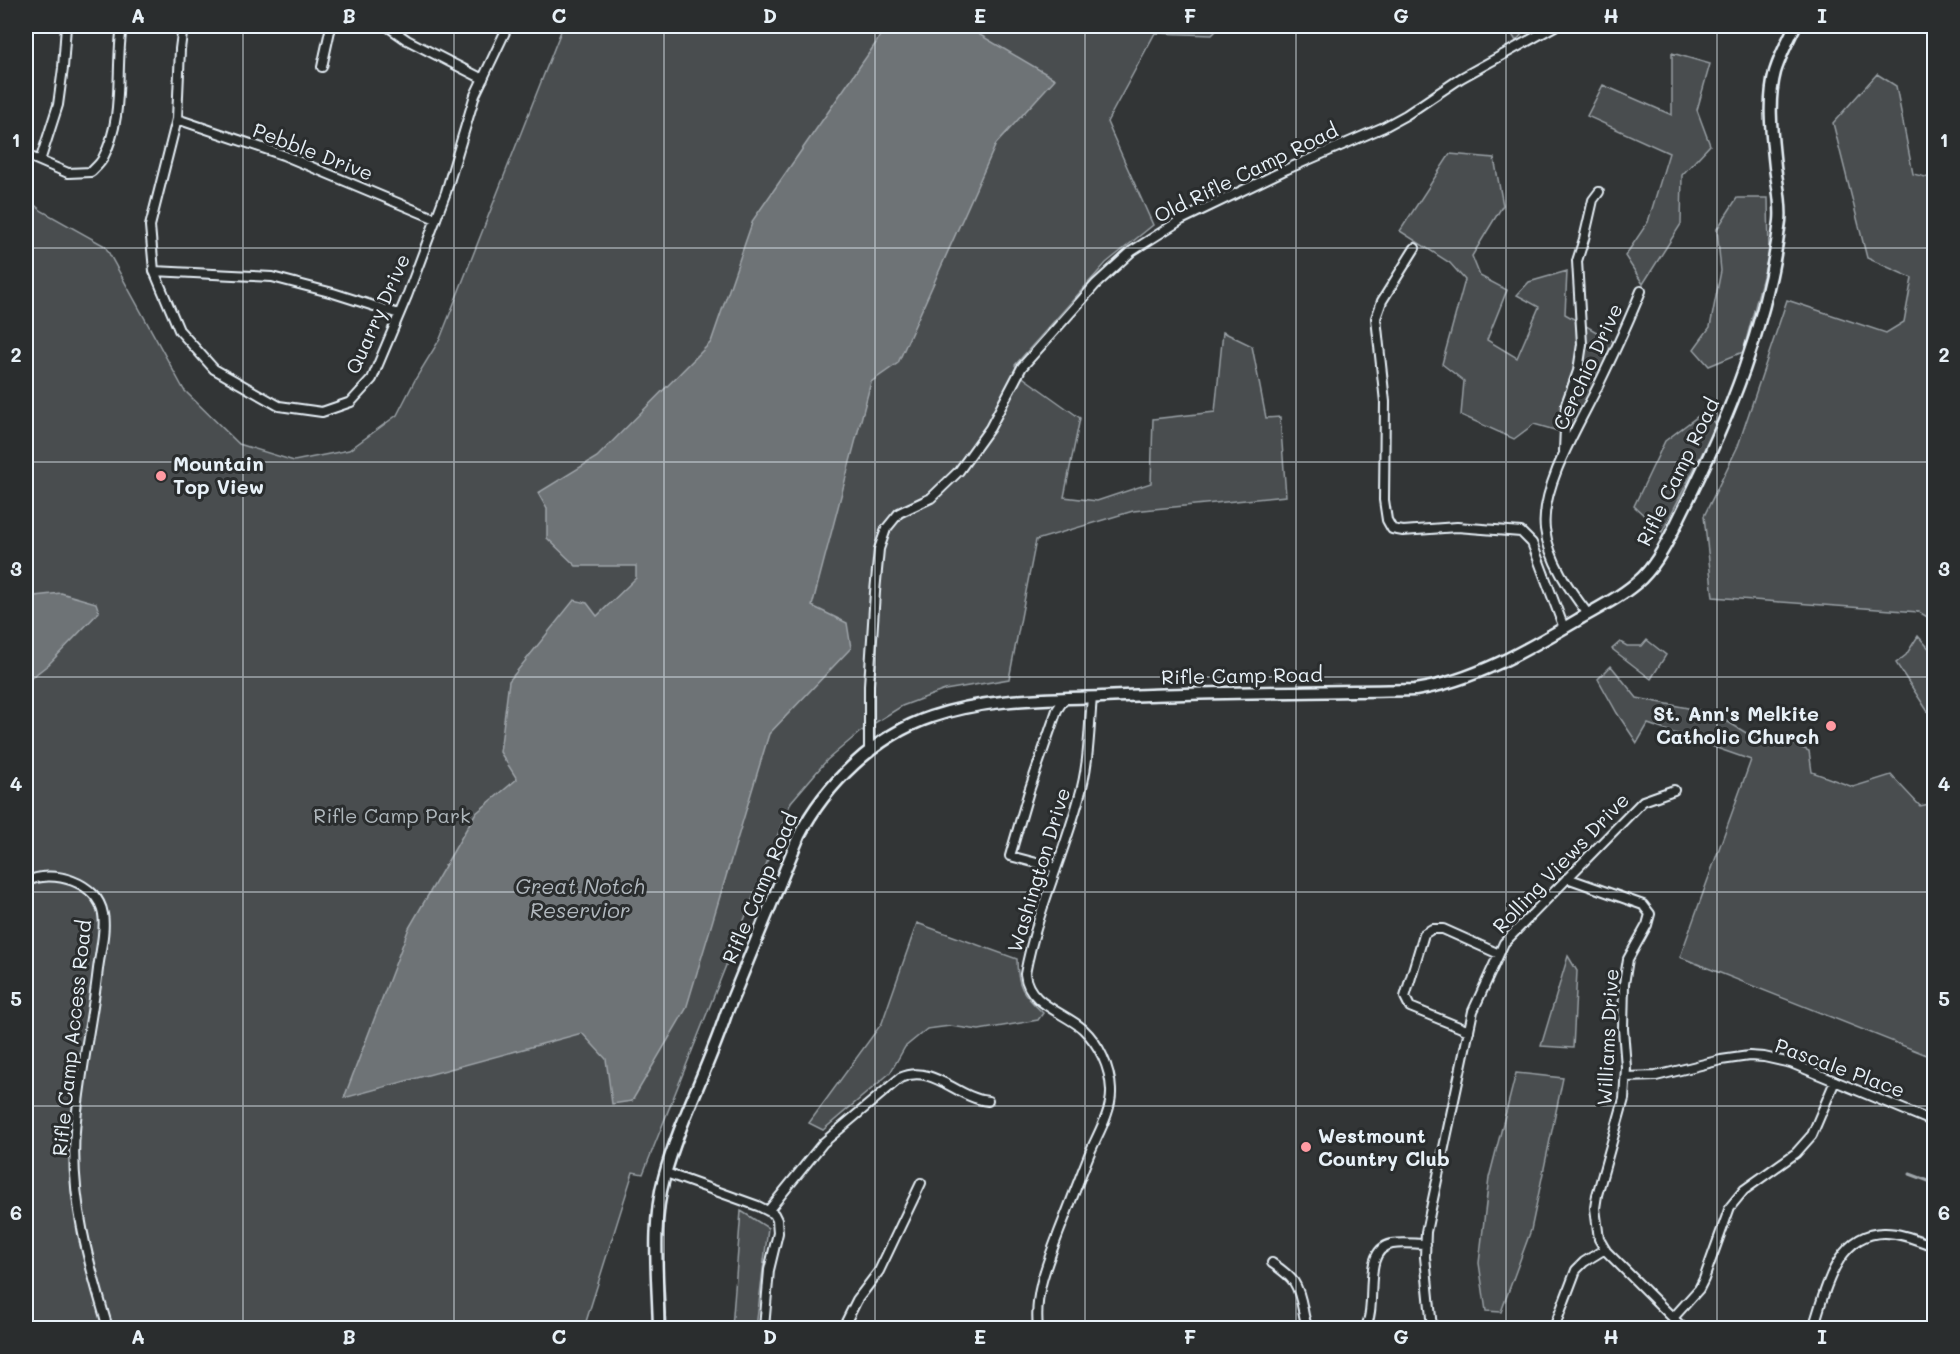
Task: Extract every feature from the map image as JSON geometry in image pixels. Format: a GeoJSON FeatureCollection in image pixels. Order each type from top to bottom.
{"type":"FeatureCollection","features":[{"type":"Feature","properties":{"kind":"street"},"geometry":{"type":"LineString","coordinates":[[40,161],[58,105],[66,26]]}},
{"type":"Feature","properties":{"kind":"street"},"geometry":{"type":"LineString","coordinates":[[26,154],[68,173],[91,172],[103,159],[113,129],[118,94],[122,26]]}},
{"type":"Feature","properties":{"kind":"street","name":"Quarry Drive"},"geometry":{"type":"LineString","coordinates":[[183,26],[177,119],[150,226],[154,271],[179,330],[214,369],[279,406],[321,412],[351,402],[372,379],[446,192],[475,95],[508,26]]}},
{"type":"Feature","properties":{"kind":"street"},"geometry":{"type":"LineString","coordinates":[[322,67],[331,26]]}},
{"type":"Feature","properties":{"kind":"street"},"geometry":{"type":"LineString","coordinates":[[387,26],[407,40],[483,79]]}},
{"type":"Feature","properties":{"kind":"street","name":"Old Rifle Camp Road"},"geometry":{"type":"LineString","coordinates":[[869,753],[869,686],[875,592],[879,549],[886,529],[898,513],[931,498],[959,471],[990,428],[1022,367],[1096,284],[1132,250],[1181,220],[1287,169],[1384,127],[1461,78],[1556,26]]}},
{"type":"Feature","properties":{"kind":"street","name":"Rifle Camp Road"},"geometry":{"type":"LineString","coordinates":[[659,1329],[657,1223],[666,1173],[726,1014],[799,836],[810,814],[830,788],[869,753],[893,735],[912,725],[951,711],[1001,701],[1438,686],[1482,670],[1564,628],[1626,591],[1643,577],[1667,543],[1718,437],[1746,364],[1773,265],[1780,218],[1772,134],[1775,72],[1795,26]]}},
{"type":"Feature","properties":{"kind":"street","name":"Pebble Drive"},"geometry":{"type":"LineString","coordinates":[[177,119],[283,155],[436,219]]}},
{"type":"Feature","properties":{"kind":"street","name":"Cerchio Drive"},"geometry":{"type":"LineString","coordinates":[[1564,455],[1566,404],[1578,371],[1582,344],[1577,261],[1593,200],[1599,192]]}},
{"type":"Feature","properties":{"kind":"street"},"geometry":{"type":"LineString","coordinates":[[1415,248],[1382,301],[1376,318],[1385,402],[1384,501],[1387,520],[1392,529],[1403,531],[1457,527],[1521,532],[1532,543],[1564,628]]}},
{"type":"Feature","properties":{"kind":"street"},"geometry":{"type":"LineString","coordinates":[[154,271],[272,277],[333,292],[399,314]]}},
{"type":"Feature","properties":{"kind":"street","name":"Cerchio Drive"},"geometry":{"type":"LineString","coordinates":[[1588,614],[1568,588],[1555,564],[1545,530],[1545,509],[1558,468],[1624,333],[1641,291]]}},
{"type":"Feature","properties":{"kind":"street"},"geometry":{"type":"LineString","coordinates":[[1542,571],[1555,564]]}},
{"type":"Feature","properties":{"kind":"street","name":"Washington Drive"},"geometry":{"type":"LineString","coordinates":[[1038,1329],[1036,1307],[1042,1277],[1106,1114],[1111,1091],[1106,1065],[1093,1040],[1082,1029],[1039,1000],[1026,982],[1028,960],[1084,779],[1092,697]]}},
{"type":"Feature","properties":{"kind":"street"},"geometry":{"type":"LineString","coordinates":[[1056,868],[1010,856],[1029,791],[1057,710],[1064,699]]}},
{"type":"Feature","properties":{"kind":"street","name":"Rolling Views Drive"},"geometry":{"type":"LineString","coordinates":[[1432,1329],[1426,1232],[1473,1011],[1498,954],[1503,943],[1643,801],[1674,790]]}},
{"type":"Feature","properties":{"kind":"street","name":"Rifle Camp Access Road"},"geometry":{"type":"LineString","coordinates":[[26,882],[32,878],[49,876],[79,883],[99,902],[103,914],[97,978],[75,1132],[76,1186],[83,1238],[108,1329]]}},
{"type":"Feature","properties":{"kind":"street","name":"Williams Drive"},"geometry":{"type":"LineString","coordinates":[[1567,878],[1643,905],[1650,914],[1647,925],[1628,959],[1624,984],[1623,1029],[1626,1077],[1624,1100],[1594,1208],[1599,1239],[1613,1260],[1683,1329]]}},
{"type":"Feature","properties":{"kind":"street"},"geometry":{"type":"LineString","coordinates":[[1469,1031],[1410,1007],[1405,997],[1424,934],[1432,928],[1443,929],[1498,954]]}},
{"type":"Feature","properties":{"kind":"street","name":"Pascale Place"},"geometry":{"type":"LineString","coordinates":[[1626,1077],[1668,1075],[1721,1060],[1749,1056],[1776,1059],[1935,1122]]}},
{"type":"Feature","properties":{"kind":"street"},"geometry":{"type":"LineString","coordinates":[[768,1211],[823,1143],[900,1078],[911,1073],[922,1074],[972,1097],[988,1101]]}},
{"type":"Feature","properties":{"kind":"street"},"geometry":{"type":"LineString","coordinates":[[1673,1318],[1699,1289],[1730,1207],[1744,1190],[1796,1153],[1812,1136],[1835,1081]]}},
{"type":"Feature","properties":{"kind":"street"},"geometry":{"type":"LineString","coordinates":[[666,1173],[768,1211],[777,1220],[779,1227],[769,1270],[764,1329]]}},
{"type":"Feature","properties":{"kind":"street"},"geometry":{"type":"LineString","coordinates":[[843,1329],[858,1300],[879,1271],[921,1183]]}},
{"type":"Feature","properties":{"kind":"street"},"geometry":{"type":"LineString","coordinates":[[1813,1329],[1838,1261],[1852,1245],[1869,1236],[1888,1233],[1935,1246]]}},
{"type":"Feature","properties":{"kind":"street"},"geometry":{"type":"LineString","coordinates":[[1365,1329],[1369,1322],[1371,1308],[1372,1265],[1380,1250],[1391,1244],[1426,1244]]}},
{"type":"Feature","properties":{"kind":"street"},"geometry":{"type":"LineString","coordinates":[[1554,1329],[1576,1270],[1605,1249]]}},
{"type":"Feature","properties":{"kind":"street"},"geometry":{"type":"LineString","coordinates":[[1272,1263],[1289,1274],[1299,1287],[1308,1329]]}},
{"type":"Feature","properties":{"kind":"green space","name":"Rifle Camp Park"},"geometry":{"type":"Polygon","coordinates":[[[563,26],[1221,26],[1212,35],[1155,33],[1107,122],[1153,225],[1106,263],[1015,365],[1024,378],[1080,418],[1064,497],[1097,501],[1151,483],[1153,419],[1215,412],[1223,332],[1252,346],[1266,418],[1280,417],[1286,496],[1133,511],[1036,540],[1009,679],[945,690],[902,706],[860,732],[827,760],[791,802],[643,1174],[633,1172],[584,1328],[26,1328],[26,198],[42,211],[105,246],[184,390],[239,444],[294,461],[349,450],[397,415],[440,339],[563,26]]]}},
{"type":"Feature","properties":{"kind":"green space"},"geometry":{"type":"Polygon","coordinates":[[[1507,26],[1529,26],[1516,41],[1507,26]]]}},
{"type":"Feature","properties":{"kind":"green space"},"geometry":{"type":"Polygon","coordinates":[[[1672,53],[1710,64],[1697,110],[1710,145],[1682,175],[1681,224],[1643,284],[1625,256],[1648,222],[1669,153],[1587,116],[1603,85],[1672,115],[1672,53]]]}},
{"type":"Feature","properties":{"kind":"green space"},"geometry":{"type":"Polygon","coordinates":[[[1877,74],[1896,86],[1913,174],[1934,179],[1934,621],[1919,612],[1713,597],[1704,516],[1738,446],[1787,300],[1886,333],[1904,322],[1912,278],[1867,258],[1833,123],[1877,74]]]}},
{"type":"Feature","properties":{"kind":"green space"},"geometry":{"type":"Polygon","coordinates":[[[1450,154],[1494,158],[1503,205],[1472,256],[1480,276],[1507,290],[1487,340],[1517,358],[1539,307],[1517,295],[1529,282],[1567,271],[1565,314],[1616,343],[1569,434],[1534,424],[1514,439],[1461,415],[1464,381],[1442,364],[1465,280],[1450,263],[1400,231],[1450,154]]]}},
{"type":"Feature","properties":{"kind":"green space"},"geometry":{"type":"Polygon","coordinates":[[[1737,198],[1768,198],[1769,254],[1743,352],[1709,366],[1694,349],[1710,327],[1721,271],[1717,229],[1737,198]]]}},
{"type":"Feature","properties":{"kind":"green space"},"geometry":{"type":"Polygon","coordinates":[[[1701,414],[1717,424],[1662,532],[1634,506],[1665,441],[1701,414]]]}},
{"type":"Feature","properties":{"kind":"green space"},"geometry":{"type":"Polygon","coordinates":[[[1918,636],[1934,654],[1934,721],[1896,663],[1906,655],[1918,636]]]}},
{"type":"Feature","properties":{"kind":"green space"},"geometry":{"type":"Polygon","coordinates":[[[1647,640],[1666,655],[1651,679],[1612,649],[1620,642],[1627,646],[1642,646],[1647,640]]]}},
{"type":"Feature","properties":{"kind":"green space"},"geometry":{"type":"Polygon","coordinates":[[[1611,666],[1637,698],[1713,713],[1758,740],[1767,732],[1809,751],[1812,772],[1853,787],[1891,775],[1920,806],[1934,803],[1934,1058],[1680,957],[1751,760],[1648,724],[1637,743],[1598,679],[1611,666]]]}},
{"type":"Feature","properties":{"kind":"green space"},"geometry":{"type":"Polygon","coordinates":[[[917,923],[1017,959],[1018,977],[1022,989],[1043,1013],[1038,1020],[979,1030],[950,1026],[927,1029],[905,1047],[890,1073],[823,1130],[809,1123],[882,1023],[917,923]]]}},
{"type":"Feature","properties":{"kind":"green space"},"geometry":{"type":"Polygon","coordinates":[[[1568,956],[1577,971],[1573,1048],[1541,1046],[1568,956]]]}},
{"type":"Feature","properties":{"kind":"green space"},"geometry":{"type":"Polygon","coordinates":[[[1516,1073],[1563,1078],[1531,1230],[1501,1312],[1486,1311],[1479,1263],[1489,1178],[1516,1073]]]}},
{"type":"Feature","properties":{"kind":"green space"},"geometry":{"type":"Polygon","coordinates":[[[741,1211],[768,1228],[756,1328],[732,1328],[741,1211]]]}},
{"type":"Feature","properties":{"kind":"water","name":"Great Notch Reservior"},"geometry":{"type":"Polygon","coordinates":[[[885,26],[965,26],[1055,79],[996,144],[898,363],[871,382],[812,606],[847,623],[851,648],[769,734],[686,1009],[632,1101],[612,1104],[606,1059],[582,1033],[344,1098],[409,928],[475,814],[517,779],[500,752],[509,681],[574,600],[587,603],[597,616],[636,578],[636,566],[576,566],[547,538],[547,509],[538,493],[597,457],[711,342],[753,220],[876,43],[885,26]]]}},
{"type":"Feature","properties":{"kind":"water"},"geometry":{"type":"Polygon","coordinates":[[[61,593],[96,603],[99,612],[49,664],[26,682],[26,597],[61,593]]]}},
{"type":"Feature","properties":{"kind":"waterway"},"geometry":{"type":"LineString","coordinates":[[1910,1174],[1934,1183]]}},
{"type":"Feature","properties":{"kind":"place","name":"Mountain Top View"},"geometry":{"type":"Point","coordinates":[161,476]}},
{"type":"Feature","properties":{"kind":"place","name":"St. Ann's Melkite Catholic Church"},"geometry":{"type":"Point","coordinates":[1831,726]}},
{"type":"Feature","properties":{"kind":"place","name":"Westmount Country Club"},"geometry":{"type":"Point","coordinates":[1306,1147]}}]}
